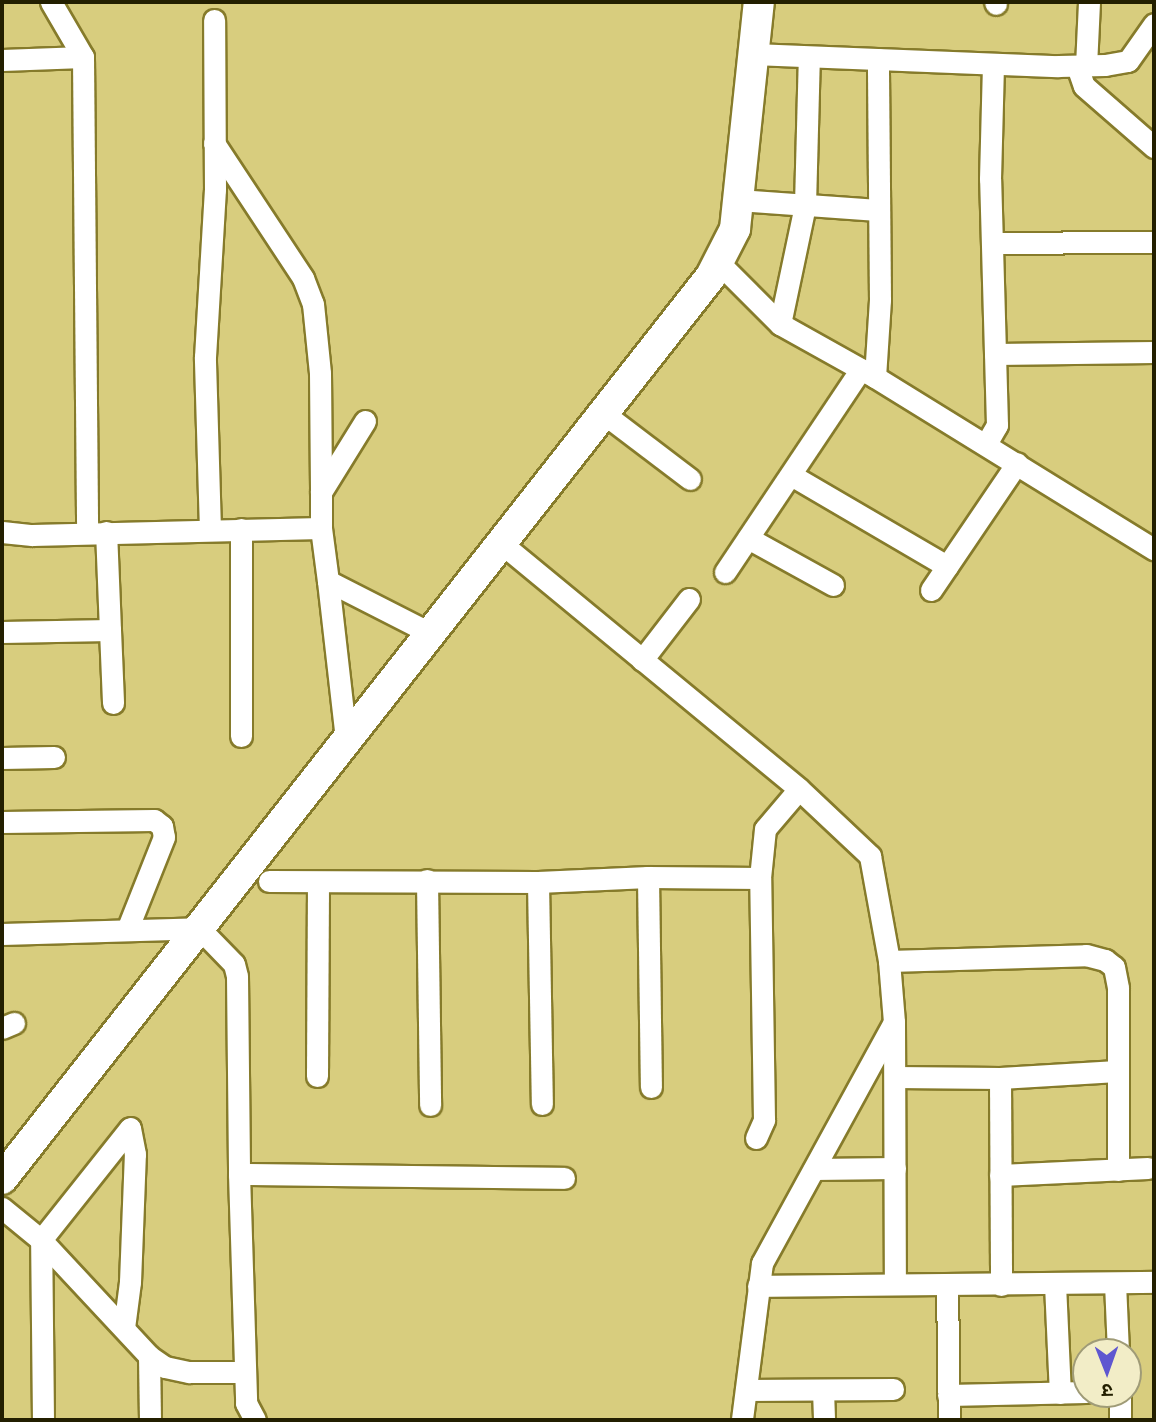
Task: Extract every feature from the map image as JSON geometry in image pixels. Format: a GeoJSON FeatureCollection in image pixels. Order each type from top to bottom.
{"type":"FeatureCollection","features":[{"type":"Feature","properties":{"kind":"street"},"geometry":{"type":"LineString","coordinates":[[51,2],[83,57],[97,533],[110,630],[113,702]]}},
{"type":"Feature","properties":{"kind":"street"},"geometry":{"type":"LineString","coordinates":[[2,1178],[199,928],[255,870],[346,740],[711,276],[734,229],[759,2]]}},
{"type":"Feature","properties":{"kind":"street"},"geometry":{"type":"LineString","coordinates":[[1089,2],[1081,66],[1084,86],[1154,147]]}},
{"type":"Feature","properties":{"kind":"street"},"geometry":{"type":"LineString","coordinates":[[210,530],[205,357],[215,189],[214,20]]}},
{"type":"Feature","properties":{"kind":"street"},"geometry":{"type":"LineString","coordinates":[[753,54],[1081,66],[1128,61],[1154,24]]}},
{"type":"Feature","properties":{"kind":"street"},"geometry":{"type":"LineString","coordinates":[[2,60],[83,57]]}},
{"type":"Feature","properties":{"kind":"street"},"geometry":{"type":"LineString","coordinates":[[780,324],[805,205],[809,57]]}},
{"type":"Feature","properties":{"kind":"street"},"geometry":{"type":"LineString","coordinates":[[725,572],[791,475],[868,373],[880,300],[878,59]]}},
{"type":"Feature","properties":{"kind":"street"},"geometry":{"type":"LineString","coordinates":[[986,444],[997,425],[990,179],[993,64]]}},
{"type":"Feature","properties":{"kind":"street"},"geometry":{"type":"LineString","coordinates":[[213,141],[303,278],[313,304],[320,373],[321,528],[346,740]]}},
{"type":"Feature","properties":{"kind":"street"},"geometry":{"type":"LineString","coordinates":[[738,200],[878,210]]}},
{"type":"Feature","properties":{"kind":"street"},"geometry":{"type":"LineString","coordinates":[[992,243],[1154,242]]}},
{"type":"Feature","properties":{"kind":"street"},"geometry":{"type":"LineString","coordinates":[[718,262],[780,324],[868,373],[1154,549]]}},
{"type":"Feature","properties":{"kind":"street"},"geometry":{"type":"LineString","coordinates":[[995,354],[1154,352]]}},
{"type":"Feature","properties":{"kind":"street"},"geometry":{"type":"LineString","coordinates":[[603,413],[690,479]]}},
{"type":"Feature","properties":{"kind":"street"},"geometry":{"type":"LineString","coordinates":[[321,492],[365,421]]}},
{"type":"Feature","properties":{"kind":"street"},"geometry":{"type":"LineString","coordinates":[[930,590],[1017,463]]}},
{"type":"Feature","properties":{"kind":"street"},"geometry":{"type":"LineString","coordinates":[[791,475],[947,566]]}},
{"type":"Feature","properties":{"kind":"street"},"geometry":{"type":"LineString","coordinates":[[2,532],[32,535],[321,528]]}},
{"type":"Feature","properties":{"kind":"street"},"geometry":{"type":"LineString","coordinates":[[241,529],[241,736]]}},
{"type":"Feature","properties":{"kind":"street"},"geometry":{"type":"LineString","coordinates":[[748,538],[833,585]]}},
{"type":"Feature","properties":{"kind":"street"},"geometry":{"type":"LineString","coordinates":[[501,543],[799,789],[870,856],[888,961],[894,1021],[895,1283]]}},
{"type":"Feature","properties":{"kind":"street"},"geometry":{"type":"LineString","coordinates":[[328,581],[430,634]]}},
{"type":"Feature","properties":{"kind":"street"},"geometry":{"type":"LineString","coordinates":[[642,660],[689,599]]}},
{"type":"Feature","properties":{"kind":"street"},"geometry":{"type":"LineString","coordinates":[[2,632],[110,630]]}},
{"type":"Feature","properties":{"kind":"street"},"geometry":{"type":"LineString","coordinates":[[2,758],[54,757]]}},
{"type":"Feature","properties":{"kind":"street"},"geometry":{"type":"LineString","coordinates":[[756,1139],[764,1121],[760,878],[765,829],[799,789]]}},
{"type":"Feature","properties":{"kind":"street"},"geometry":{"type":"LineString","coordinates":[[2,822],[153,820],[162,826],[164,837],[127,930]]}},
{"type":"Feature","properties":{"kind":"street"},"geometry":{"type":"LineString","coordinates":[[255,870],[318,882],[428,880],[538,883],[648,877],[760,878]]}},
{"type":"Feature","properties":{"kind":"street"},"geometry":{"type":"LineString","coordinates":[[648,877],[651,1087]]}},
{"type":"Feature","properties":{"kind":"street"},"geometry":{"type":"LineString","coordinates":[[428,880],[430,1105]]}},
{"type":"Feature","properties":{"kind":"street"},"geometry":{"type":"LineString","coordinates":[[317,1076],[318,882]]}},
{"type":"Feature","properties":{"kind":"street"},"geometry":{"type":"LineString","coordinates":[[538,883],[542,1104]]}},
{"type":"Feature","properties":{"kind":"street"},"geometry":{"type":"LineString","coordinates":[[2,934],[199,928],[234,964],[237,976],[239,1174],[246,1403],[255,1420]]}},
{"type":"Feature","properties":{"kind":"street"},"geometry":{"type":"LineString","coordinates":[[888,961],[1086,955],[1105,960],[1114,967],[1118,988],[1118,1170]]}},
{"type":"Feature","properties":{"kind":"street"},"geometry":{"type":"LineString","coordinates":[[742,1420],[762,1263],[894,1021]]}},
{"type":"Feature","properties":{"kind":"street"},"geometry":{"type":"LineString","coordinates":[[895,1077],[1000,1078],[1117,1071]]}},
{"type":"Feature","properties":{"kind":"street"},"geometry":{"type":"LineString","coordinates":[[1000,1078],[1001,1285]]}},
{"type":"Feature","properties":{"kind":"street"},"geometry":{"type":"LineString","coordinates":[[43,1420],[41,1240],[130,1128],[135,1154],[130,1282],[124,1328]]}},
{"type":"Feature","properties":{"kind":"street"},"geometry":{"type":"LineString","coordinates":[[814,1169],[895,1168]]}},
{"type":"Feature","properties":{"kind":"street"},"geometry":{"type":"LineString","coordinates":[[1000,1175],[1148,1168]]}},
{"type":"Feature","properties":{"kind":"street"},"geometry":{"type":"LineString","coordinates":[[239,1174],[564,1178]]}},
{"type":"Feature","properties":{"kind":"street"},"geometry":{"type":"LineString","coordinates":[[2,1208],[41,1240],[149,1356],[165,1367],[190,1372],[245,1372]]}},
{"type":"Feature","properties":{"kind":"street"},"geometry":{"type":"LineString","coordinates":[[758,1286],[1154,1282]]}},
{"type":"Feature","properties":{"kind":"street"},"geometry":{"type":"LineString","coordinates":[[1115,1283],[1117,1338]]}},
{"type":"Feature","properties":{"kind":"street"},"geometry":{"type":"LineString","coordinates":[[947,1284],[949,1420]]}},
{"type":"Feature","properties":{"kind":"street"},"geometry":{"type":"LineString","coordinates":[[1055,1284],[1060,1393]]}},
{"type":"Feature","properties":{"kind":"street"},"geometry":{"type":"LineString","coordinates":[[149,1356],[150,1420]]}},
{"type":"Feature","properties":{"kind":"street"},"geometry":{"type":"LineString","coordinates":[[746,1390],[893,1389]]}},
{"type":"Feature","properties":{"kind":"street"},"geometry":{"type":"LineString","coordinates":[[823,1390],[824,1420]]}},
{"type":"Feature","properties":{"kind":"street"},"geometry":{"type":"LineString","coordinates":[[948,1395],[1072,1393]]}}]}
